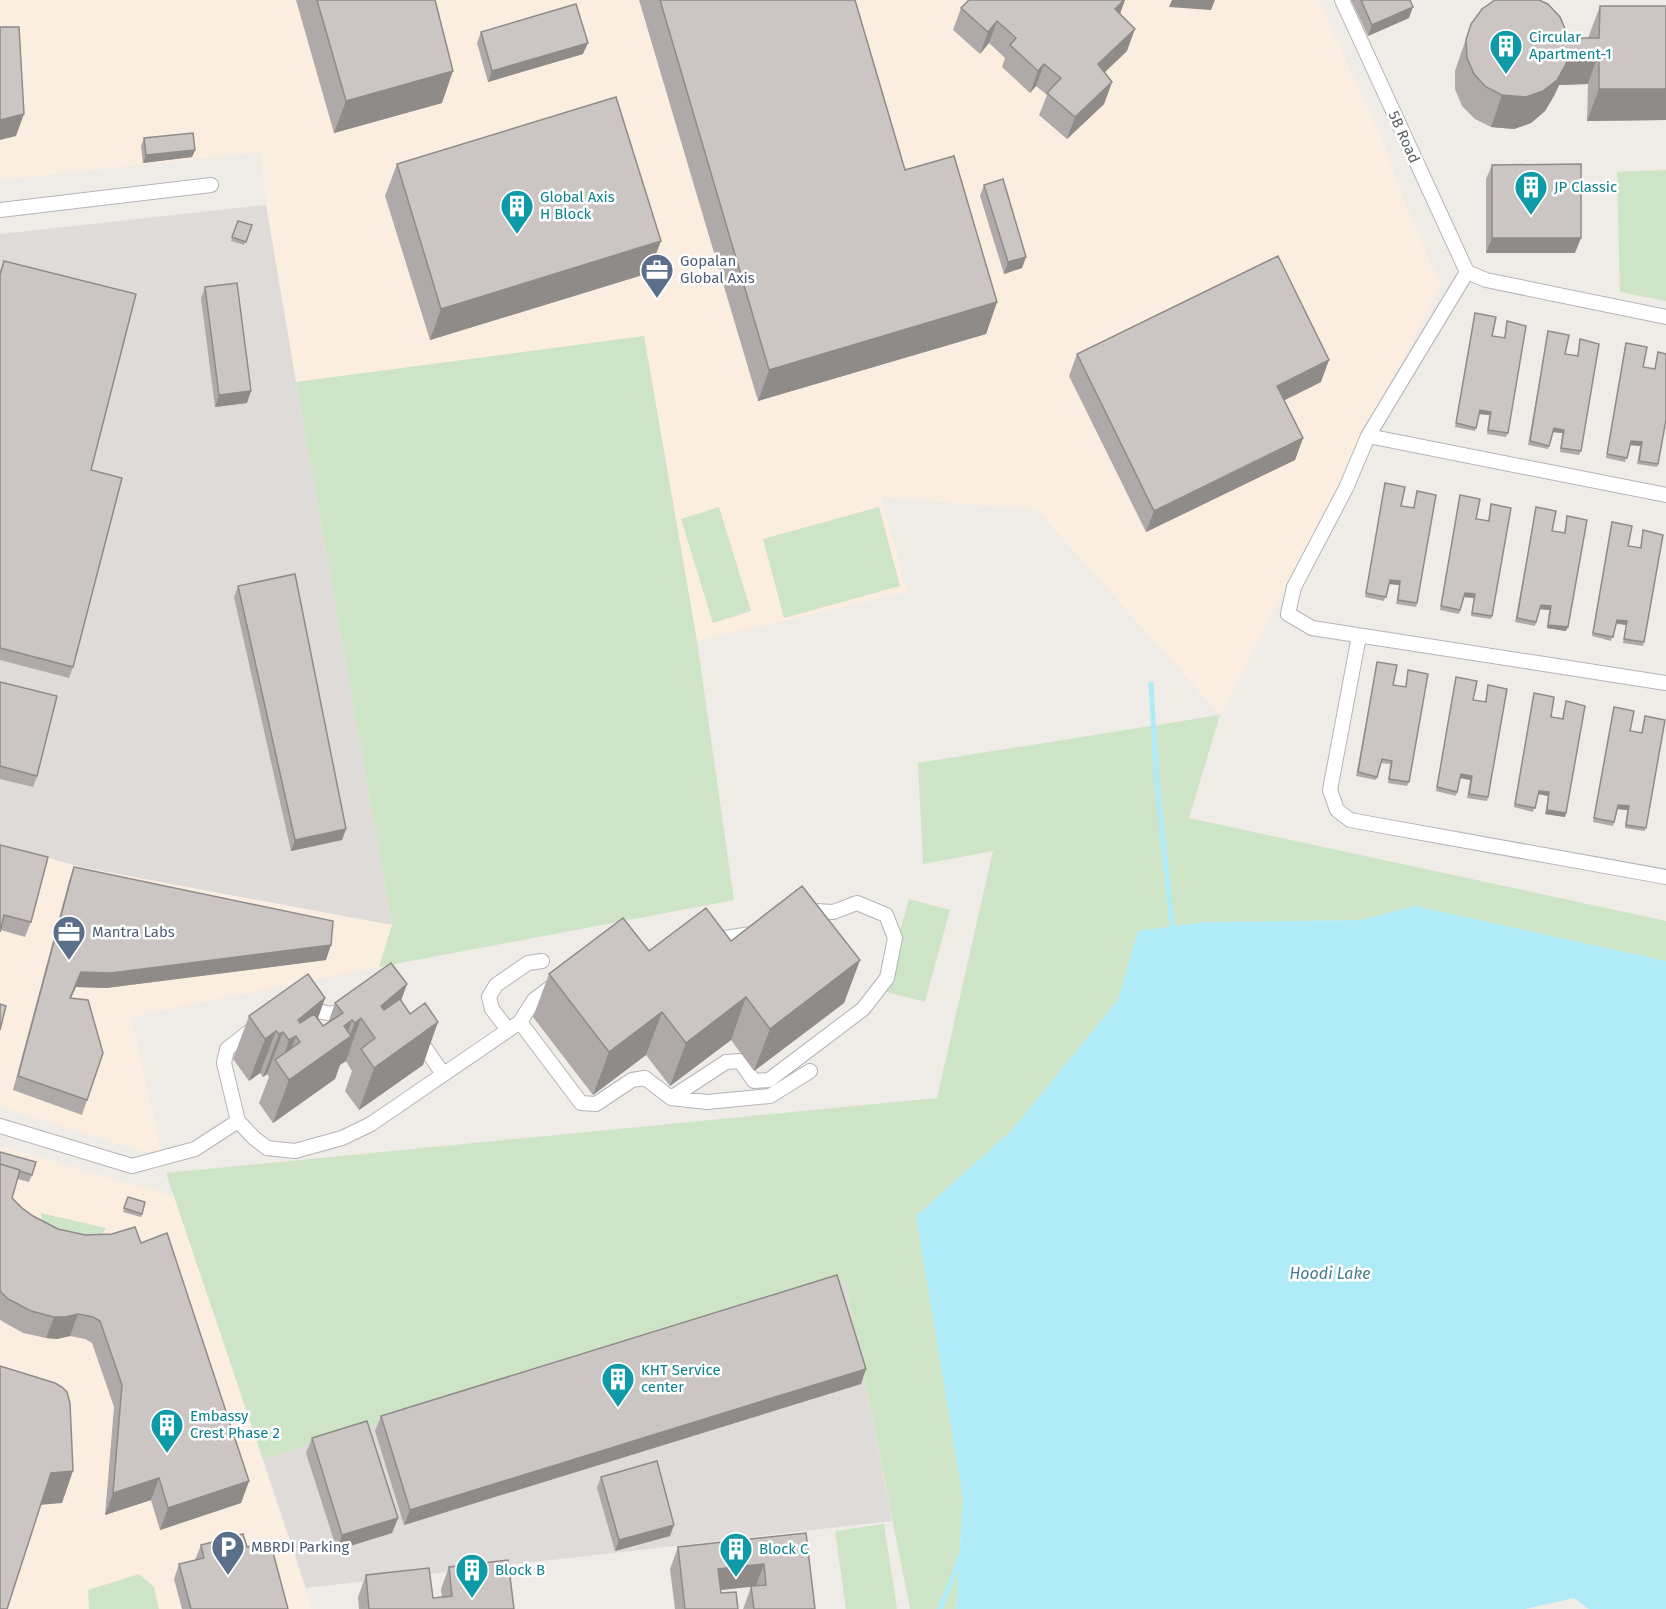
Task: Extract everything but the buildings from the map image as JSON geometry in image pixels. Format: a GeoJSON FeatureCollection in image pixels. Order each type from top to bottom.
{"type":"FeatureCollection","features":[{"type":"Feature","properties":{"kind":"street","name":"5B Road"},"geometry":{"type":"LineString","coordinates":[[1342,0],[1467,272]]}},
{"type":"Feature","properties":{"kind":"street"},"geometry":{"type":"LineString","coordinates":[[0,210],[211,185]]}},
{"type":"Feature","properties":{"kind":"street"},"geometry":{"type":"LineString","coordinates":[[1666,317],[1486,280],[1467,272],[1368,436],[1346,488],[1294,587],[1288,614],[1312,628],[1666,683]]}},
{"type":"Feature","properties":{"kind":"street"},"geometry":{"type":"LineString","coordinates":[[1368,436],[1666,495]]}},
{"type":"Feature","properties":{"kind":"street"},"geometry":{"type":"LineString","coordinates":[[1359,636],[1330,790],[1336,810],[1350,820],[1666,877]]}},
{"type":"Feature","properties":{"kind":"street"},"geometry":{"type":"LineString","coordinates":[[265,1020],[227,1049],[224,1063],[238,1121],[267,1148],[295,1151],[342,1138],[371,1124],[514,1026],[534,1000],[595,954],[620,953],[643,958],[658,957],[698,933],[718,939],[758,933],[797,910],[832,912],[857,903],[886,915],[895,938],[887,978],[863,1009],[769,1080],[754,1081],[740,1060],[726,1062],[671,1098]]}},
{"type":"Feature","properties":{"kind":"street"},"geometry":{"type":"LineString","coordinates":[[542,961],[528,963],[496,985],[489,996],[492,1009],[514,1026],[581,1103],[596,1104],[632,1080],[645,1078],[671,1098],[707,1102],[770,1096],[810,1071]]}},
{"type":"Feature","properties":{"kind":"street"},"geometry":{"type":"LineString","coordinates":[[287,1008],[300,1007],[332,1014],[364,1000]]}},
{"type":"Feature","properties":{"kind":"street"},"geometry":{"type":"LineString","coordinates":[[410,1027],[443,1074]]}},
{"type":"Feature","properties":{"kind":"street"},"geometry":{"type":"LineString","coordinates":[[0,1126],[132,1166],[195,1149],[238,1121]]}},
{"type":"Feature","properties":{"kind":"shaded area"},"geometry":{"type":"Polygon","coordinates":[[[0,0],[1319,0],[1384,144],[1402,195],[1441,286],[1220,715],[1037,510],[881,497],[908,592],[697,641],[644,336],[296,382],[266,205],[261,152],[0,180],[0,0]]]}},
{"type":"Feature","properties":{"kind":"shaded area"},"geometry":{"type":"Polygon","coordinates":[[[266,205],[392,925],[81,867],[0,844],[0,234],[266,205]]]}},
{"type":"Feature","properties":{"kind":"shaded area"},"geometry":{"type":"Polygon","coordinates":[[[0,844],[81,867],[392,925],[379,967],[131,1017],[162,1154],[144,1152],[0,1107],[0,844]]]}},
{"type":"Feature","properties":{"kind":"shaded area"},"geometry":{"type":"Polygon","coordinates":[[[0,1146],[174,1196],[312,1609],[0,1609],[0,1146]]]}},
{"type":"Feature","properties":{"kind":"shaded area"},"geometry":{"type":"Polygon","coordinates":[[[845,1281],[892,1521],[306,1588],[263,1459],[845,1281]]]}},
{"type":"Feature","properties":{"kind":"green space"},"geometry":{"type":"Polygon","coordinates":[[[1666,170],[1666,301],[1620,292],[1617,172],[1666,170]]]}},
{"type":"Feature","properties":{"kind":"green space"},"geometry":{"type":"Polygon","coordinates":[[[644,336],[697,641],[734,900],[379,967],[392,925],[296,382],[644,336]]]}},
{"type":"Feature","properties":{"kind":"green space"},"geometry":{"type":"Polygon","coordinates":[[[719,507],[751,611],[713,623],[681,519],[719,507]]]}},
{"type":"Feature","properties":{"kind":"green space"},"geometry":{"type":"Polygon","coordinates":[[[879,507],[900,586],[784,618],[763,539],[879,507]]]}},
{"type":"Feature","properties":{"kind":"green space"},"geometry":{"type":"Polygon","coordinates":[[[1220,715],[1189,818],[1666,921],[1666,961],[1415,906],[1361,920],[1205,922],[1138,931],[1118,1000],[1011,1131],[916,1216],[963,1498],[956,1609],[910,1609],[845,1281],[263,1459],[166,1173],[937,1098],[993,851],[923,864],[918,763],[1220,715]]]}},
{"type":"Feature","properties":{"kind":"green space"},"geometry":{"type":"Polygon","coordinates":[[[909,899],[950,910],[925,1002],[883,991],[909,899]]]}},
{"type":"Feature","properties":{"kind":"green space"},"geometry":{"type":"Polygon","coordinates":[[[41,1213],[106,1228],[101,1236],[86,1246],[42,1223],[41,1213]]]}},
{"type":"Feature","properties":{"kind":"green space"},"geometry":{"type":"Polygon","coordinates":[[[884,1524],[897,1609],[846,1609],[835,1531],[884,1524]]]}},
{"type":"Feature","properties":{"kind":"green space"},"geometry":{"type":"Polygon","coordinates":[[[139,1574],[154,1587],[159,1609],[89,1609],[88,1590],[139,1574]]]}},
{"type":"Feature","properties":{"kind":"water","name":"Hoodi Lake"},"geometry":{"type":"Polygon","coordinates":[[[1415,906],[1666,961],[1666,1609],[1589,1609],[1574,1598],[1525,1609],[956,1609],[963,1498],[916,1216],[1011,1131],[1118,1000],[1138,931],[1205,922],[1361,920],[1415,906]]]}},
{"type":"Feature","properties":{"kind":"waterway"},"geometry":{"type":"LineString","coordinates":[[1151,684],[1157,784],[1173,933]]}},
{"type":"Feature","properties":{"kind":"waterway"},"geometry":{"type":"LineString","coordinates":[[940,1609],[961,1556]]}},
{"type":"Feature","properties":{"kind":"place","name":"Circular Apartment-1"},"geometry":{"type":"Point","coordinates":[1506,75]}},
{"type":"Feature","properties":{"kind":"place","name":"JP Classic"},"geometry":{"type":"Point","coordinates":[1531,216]}},
{"type":"Feature","properties":{"kind":"place","name":"Global Axis H Block"},"geometry":{"type":"Point","coordinates":[517,235]}},
{"type":"Feature","properties":{"kind":"place","name":"Gopalan Global Axis"},"geometry":{"type":"Point","coordinates":[657,299]}},
{"type":"Feature","properties":{"kind":"place","name":"Mantra Labs"},"geometry":{"type":"Point","coordinates":[69,961]}},
{"type":"Feature","properties":{"kind":"place","name":"KHT Service center"},"geometry":{"type":"Point","coordinates":[618,1408]}},
{"type":"Feature","properties":{"kind":"place","name":"Embassy Crest Phase 2"},"geometry":{"type":"Point","coordinates":[167,1454]}},
{"type":"Feature","properties":{"kind":"place","name":"MBRDI Parking"},"geometry":{"type":"Point","coordinates":[228,1576]}},
{"type":"Feature","properties":{"kind":"place","name":"Block C"},"geometry":{"type":"Point","coordinates":[736,1578]}},
{"type":"Feature","properties":{"kind":"place","name":"Block B"},"geometry":{"type":"Point","coordinates":[472,1599]}}]}
